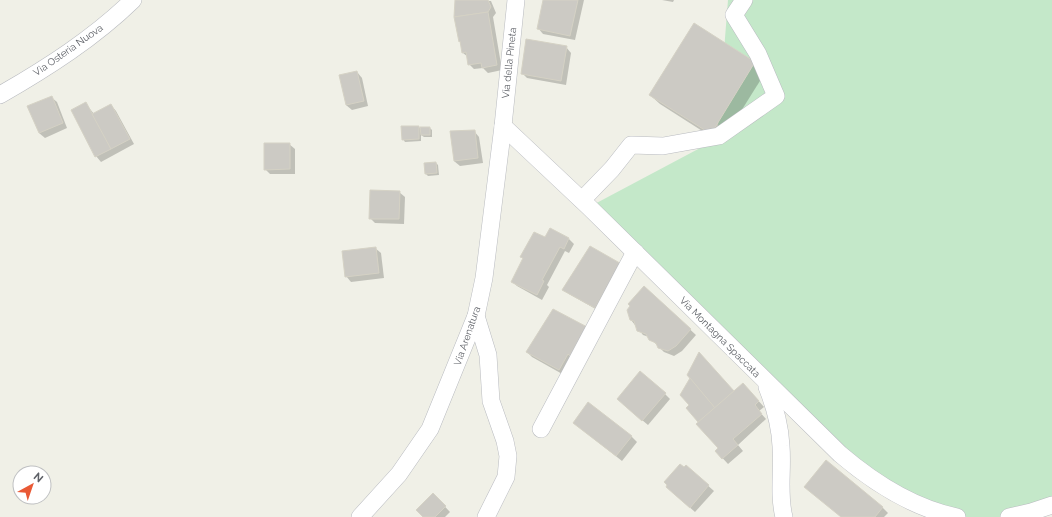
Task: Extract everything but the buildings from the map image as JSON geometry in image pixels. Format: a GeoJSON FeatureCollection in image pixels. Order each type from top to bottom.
{"type":"FeatureCollection","features":[{"type":"Feature","properties":{"kind":"street","name":"Via Osteria Nuova"},"geometry":{"type":"LineString","coordinates":[[0,95],[82,42],[133,0]]}},
{"type":"Feature","properties":{"kind":"street","name":"Via della Pineta"},"geometry":{"type":"LineString","coordinates":[[503,126],[516,0]]}},
{"type":"Feature","properties":{"kind":"street"},"geometry":{"type":"LineString","coordinates":[[582,200],[632,145],[663,146],[719,136],[776,96],[758,54],[734,15],[744,0]]}},
{"type":"Feature","properties":{"kind":"street","name":"Via Montagna Spaccata"},"geometry":{"type":"LineString","coordinates":[[503,126],[582,200],[763,380],[836,450],[869,477],[913,502],[957,517]]}},
{"type":"Feature","properties":{"kind":"street","name":"Via Arenatura"},"geometry":{"type":"LineString","coordinates":[[360,517],[399,474],[430,429],[476,316],[484,278],[503,126]]}},
{"type":"Feature","properties":{"kind":"street"},"geometry":{"type":"LineString","coordinates":[[541,430],[635,252]]}},
{"type":"Feature","properties":{"kind":"street"},"geometry":{"type":"LineString","coordinates":[[476,316],[488,355],[491,401],[505,441],[508,456],[506,478],[486,517]]}},
{"type":"Feature","properties":{"kind":"street"},"geometry":{"type":"LineString","coordinates":[[763,380],[777,411],[781,446],[781,507],[784,517]]}},
{"type":"Feature","properties":{"kind":"street"},"geometry":{"type":"LineString","coordinates":[[1009,517],[1052,504]]}},
{"type":"Feature","properties":{"kind":"green space"},"geometry":{"type":"Polygon","coordinates":[[[728,0],[1052,0],[1052,505],[1009,517],[957,517],[869,477],[589,207],[717,139],[728,0]]]}}]}
